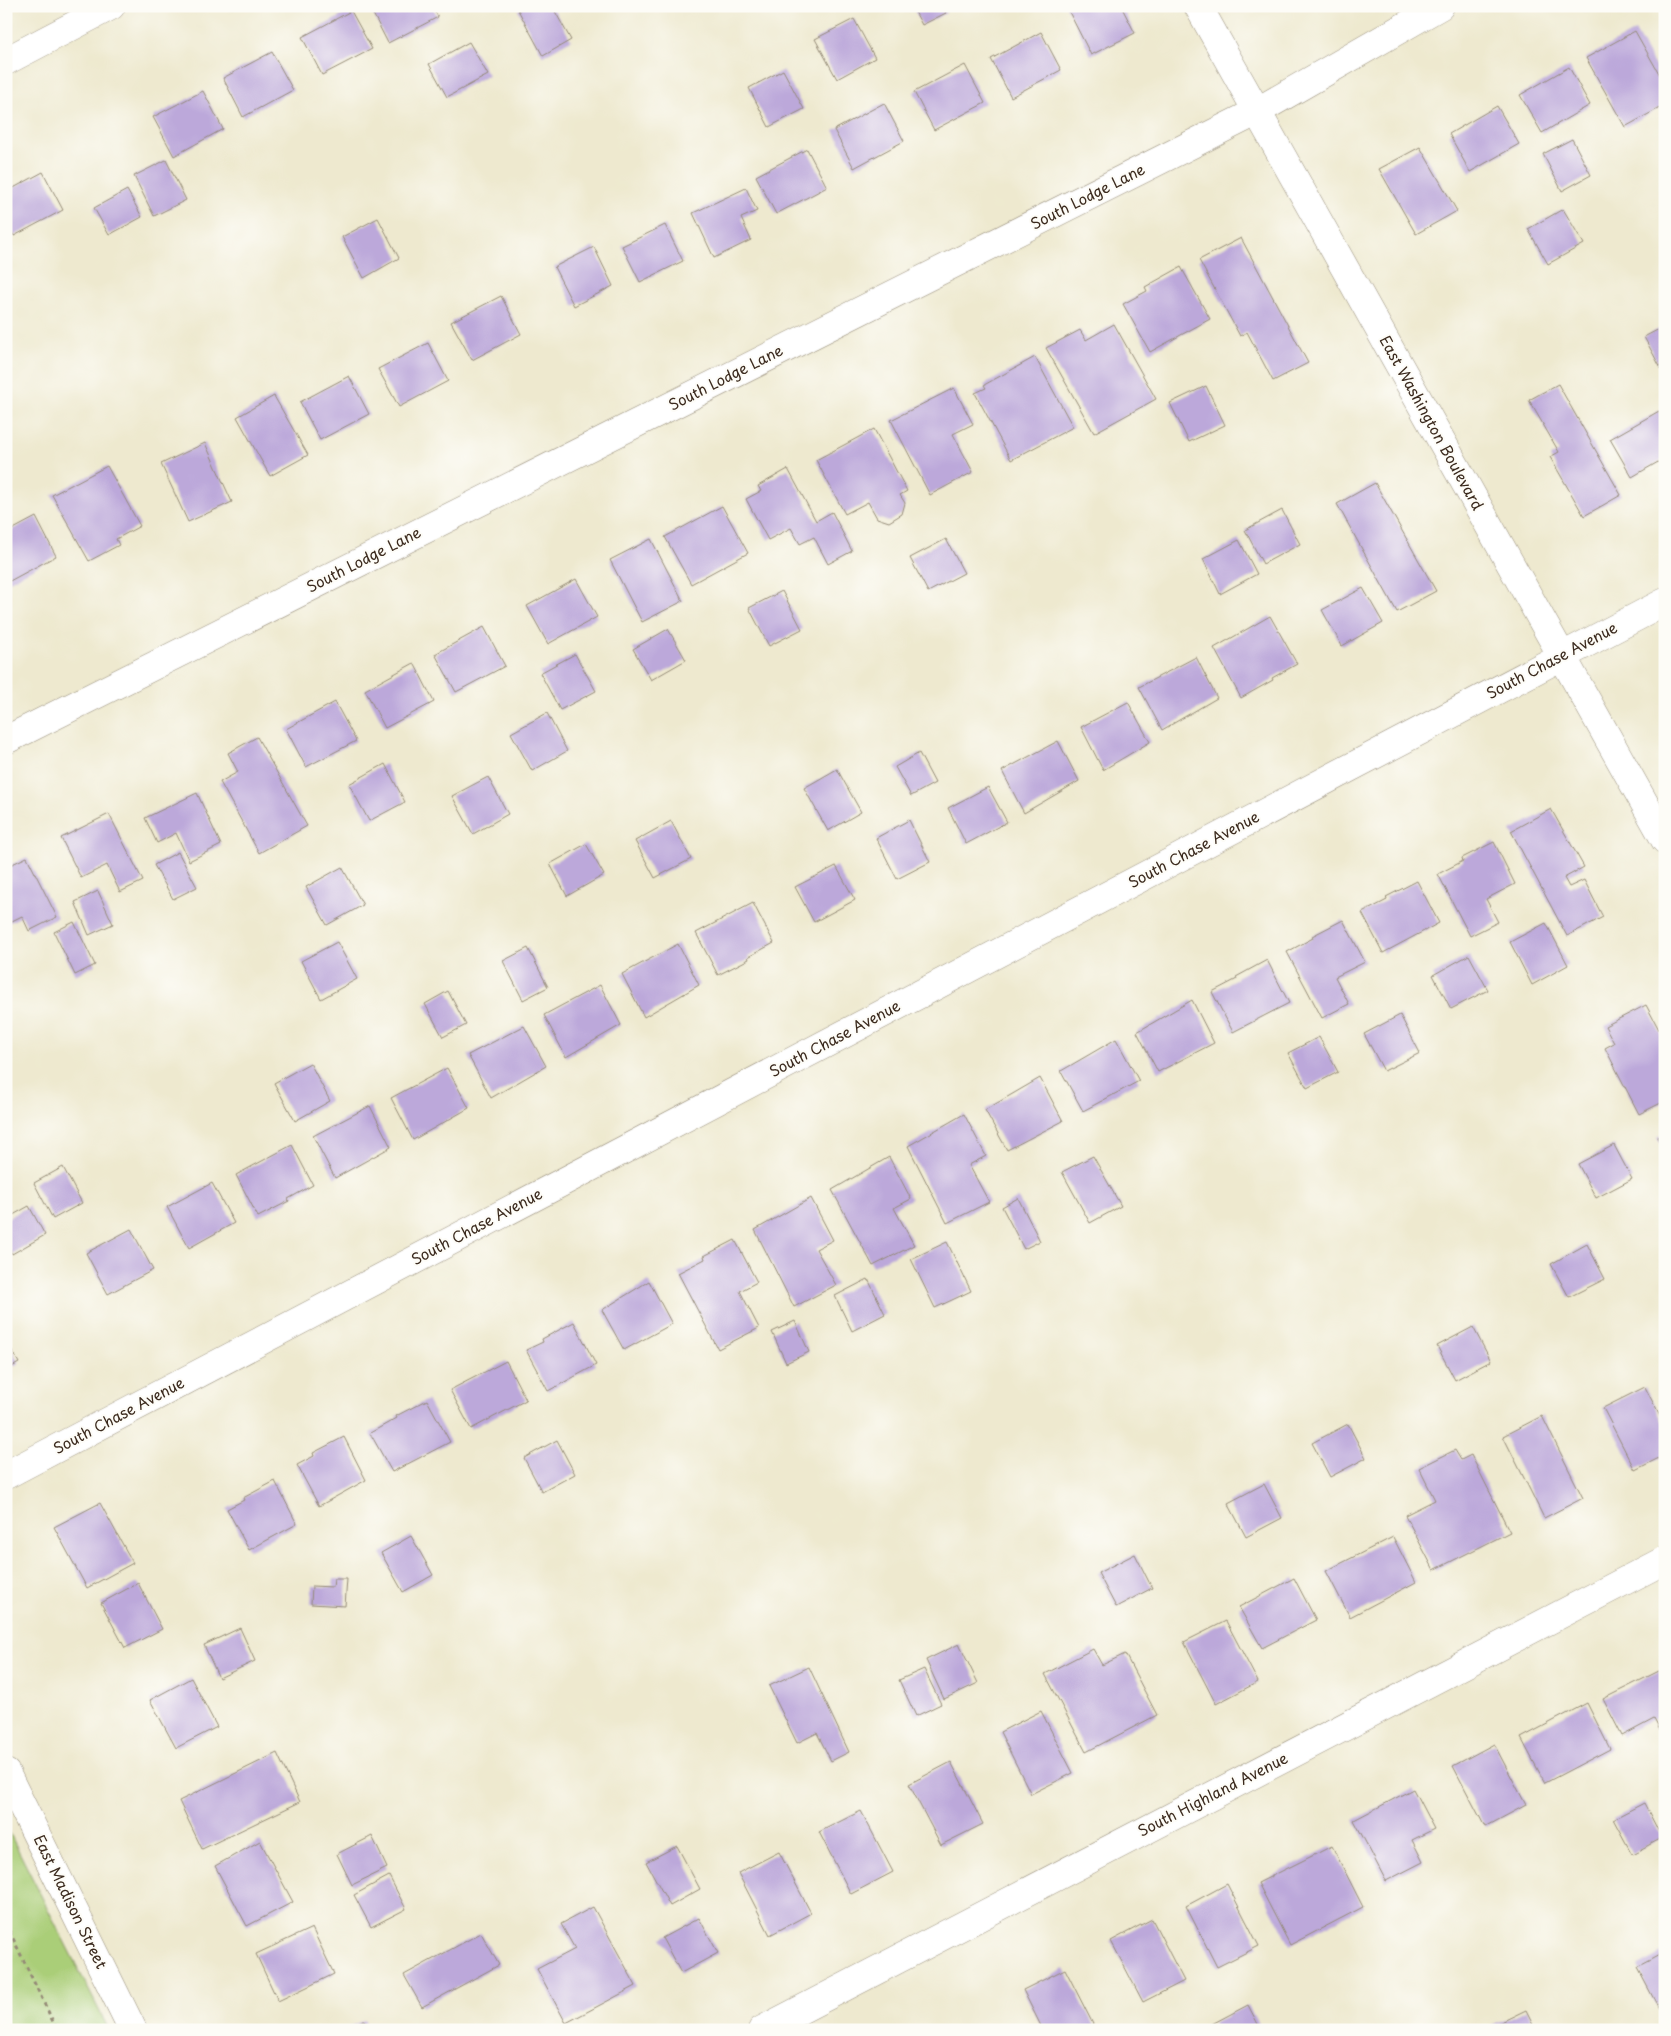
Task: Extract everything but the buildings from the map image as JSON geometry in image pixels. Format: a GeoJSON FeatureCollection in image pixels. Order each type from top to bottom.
{"type":"FeatureCollection","features":[{"type":"Feature","properties":{"kind":"street"},"geometry":{"type":"LineString","coordinates":[[6,61],[111,6]]}},
{"type":"Feature","properties":{"kind":"street","name":"East Washington Boulevard"},"geometry":{"type":"LineString","coordinates":[[1198,6],[1665,840]]}},
{"type":"Feature","properties":{"kind":"street","name":"South Lodge Lane"},"geometry":{"type":"LineString","coordinates":[[6,740],[1256,112],[1440,6]]}},
{"type":"Feature","properties":{"kind":"street","name":"South Chase Avenue"},"geometry":{"type":"LineString","coordinates":[[6,1475],[1665,602]]}},
{"type":"Feature","properties":{"kind":"street","name":"South Highland Avenue"},"geometry":{"type":"LineString","coordinates":[[762,2030],[1665,1560]]}},
{"type":"Feature","properties":{"kind":"street","name":"East Madison Street"},"geometry":{"type":"LineString","coordinates":[[6,1773],[134,2030]]}},
{"type":"Feature","properties":{"kind":"path"},"geometry":{"type":"LineString","coordinates":[[6,1924],[57,2030]]}},
{"type":"Feature","properties":{"kind":"green space"},"geometry":{"type":"Polygon","coordinates":[[[6,1826],[109,2030],[6,2030],[6,1826]]]}}]}
